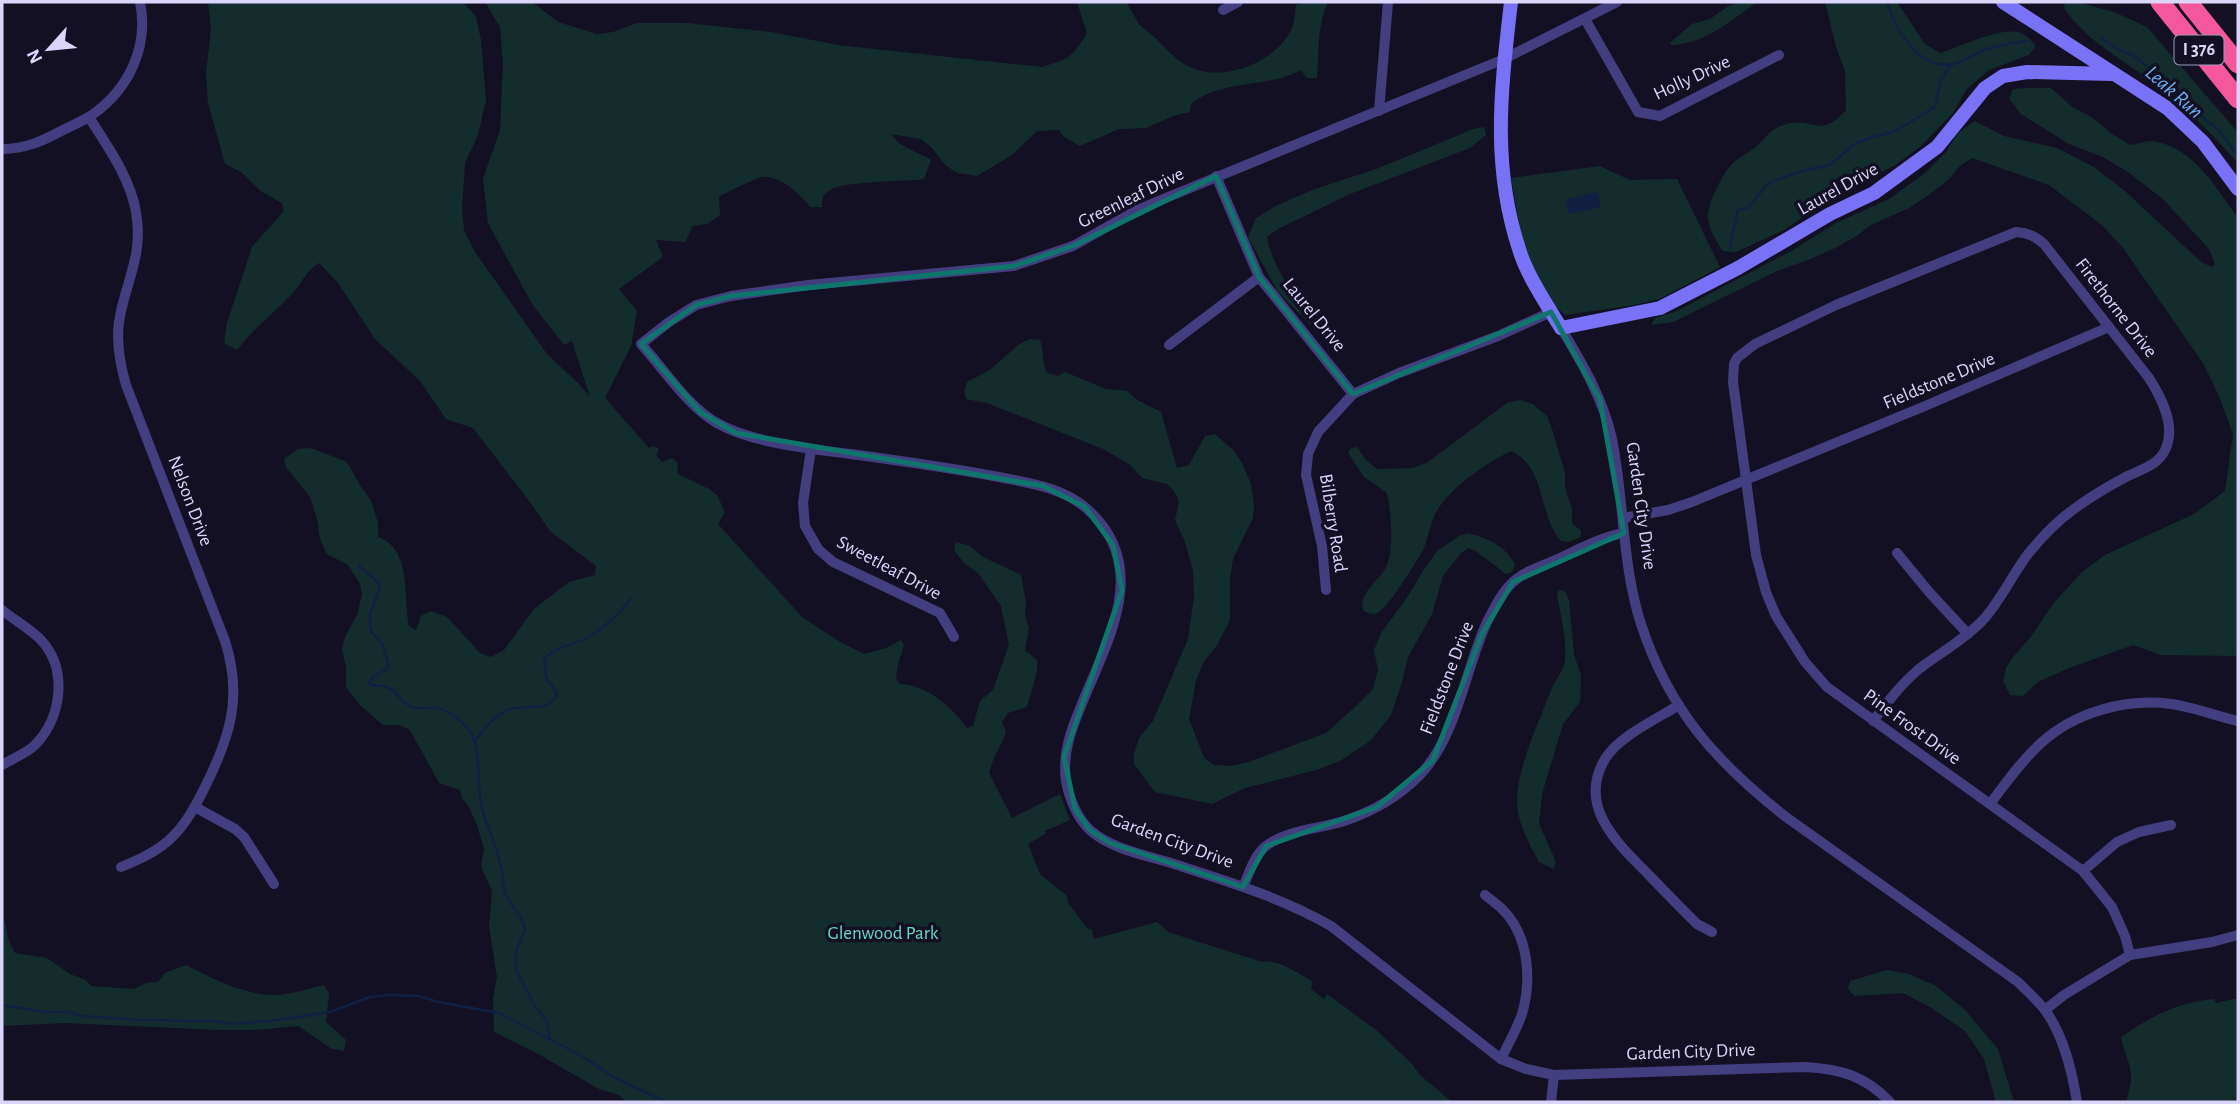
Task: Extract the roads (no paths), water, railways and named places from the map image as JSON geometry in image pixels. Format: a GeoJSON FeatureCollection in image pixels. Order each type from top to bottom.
{"type":"FeatureCollection","features":[{"type":"Feature","properties":{"kind":"highway","name":"I 376"},"geometry":{"type":"LineString","coordinates":[[2160,2],[2238,99]]}},
{"type":"Feature","properties":{"kind":"highway","name":"I 376"},"geometry":{"type":"LineString","coordinates":[[2188,2],[2238,64]]}},
{"type":"Feature","properties":{"kind":"street"},"geometry":{"type":"LineString","coordinates":[[2,149],[20,148],[42,141],[89,117],[114,96],[134,67],[141,38],[140,2]]}},
{"type":"Feature","properties":{"kind":"street"},"geometry":{"type":"LineString","coordinates":[[1223,10],[1238,2]]}},
{"type":"Feature","properties":{"kind":"street"},"geometry":{"type":"LineString","coordinates":[[1379,111],[1388,2]]}},
{"type":"Feature","properties":{"kind":"street","name":"Garden City Drive"},"geometry":{"type":"LineString","coordinates":[[1511,2],[1500,119],[1502,177],[1520,254],[1600,400],[1611,437],[1624,533],[1640,621],[1655,659],[1679,705],[1703,741],[1725,765],[1786,817],[2018,982],[2045,1010],[2058,1033],[2070,1064],[2077,1102]]}},
{"type":"Feature","properties":{"kind":"street","name":"Greenleaf Drive"},"geometry":{"type":"LineString","coordinates":[[641,344],[696,305],[731,296],[808,285],[1014,265],[1073,246],[1139,209],[1504,59],[1617,2]]}},
{"type":"Feature","properties":{"kind":"street"},"geometry":{"type":"LineString","coordinates":[[2003,2],[2167,108],[2203,142],[2238,189]]}},
{"type":"Feature","properties":{"kind":"street","name":"Holly Drive"},"geometry":{"type":"LineString","coordinates":[[1585,19],[1638,112],[1660,116],[1779,55]]}},
{"type":"Feature","properties":{"kind":"street"},"geometry":{"type":"LineString","coordinates":[[2054,72],[2062,61],[2065,43]]}},
{"type":"Feature","properties":{"kind":"street","name":"Laurel Drive"},"geometry":{"type":"LineString","coordinates":[[1561,327],[1644,312],[1676,300],[1888,184],[1937,147],[1976,97],[1994,82],[2014,73],[2112,74]]}},
{"type":"Feature","properties":{"kind":"street","name":"Nelson Drive"},"geometry":{"type":"LineString","coordinates":[[89,117],[126,180],[138,224],[135,263],[119,323],[120,362],[225,641],[232,668],[233,699],[228,736],[195,807],[167,841],[141,859],[121,867]]}},
{"type":"Feature","properties":{"kind":"street","name":"Laurel Drive"},"geometry":{"type":"LineString","coordinates":[[1216,176],[1259,277],[1353,394]]}},
{"type":"Feature","properties":{"kind":"street","name":"Firethorne Drive"},"geometry":{"type":"LineString","coordinates":[[1746,480],[1733,382],[1734,364],[1743,352],[1836,305],[2016,232],[2035,236],[2044,244],[2161,397],[2170,436],[2161,457],[2148,467],[2101,491],[2052,528],[2028,555],[1982,620],[1903,684],[1873,721]]}},
{"type":"Feature","properties":{"kind":"street"},"geometry":{"type":"LineString","coordinates":[[1169,345],[1259,277]]}},
{"type":"Feature","properties":{"kind":"street"},"geometry":{"type":"LineString","coordinates":[[1353,394],[1551,312]]}},
{"type":"Feature","properties":{"kind":"street","name":"Fieldstone Drive"},"geometry":{"type":"LineString","coordinates":[[1623,518],[1668,510],[1746,480],[2109,327]]}},
{"type":"Feature","properties":{"kind":"street","name":"Garden City Drive"},"geometry":{"type":"LineString","coordinates":[[641,344],[700,412],[736,433],[811,449],[953,468],[1043,486],[1066,494],[1099,521],[1113,545],[1120,568],[1122,590],[1116,617],[1074,724],[1064,757],[1066,782],[1075,809],[1090,830],[1110,843],[1243,887],[1309,914],[1331,926],[1501,1059],[1526,1069],[1554,1075],[1830,1068],[1855,1076],[1876,1087],[1890,1102]]}},
{"type":"Feature","properties":{"kind":"street","name":"Bilberry Road"},"geometry":{"type":"LineString","coordinates":[[1326,590],[1322,546],[1306,475],[1308,454],[1318,432],[1353,394]]}},
{"type":"Feature","properties":{"kind":"street","name":"Sweetleaf Drive"},"geometry":{"type":"LineString","coordinates":[[811,449],[803,503],[805,526],[818,549],[833,562],[940,613],[954,637]]}},
{"type":"Feature","properties":{"kind":"street","name":"Pine Frost Drive"},"geometry":{"type":"LineString","coordinates":[[1746,480],[1756,555],[1766,592],[1776,616],[1805,662],[1827,687],[2083,871],[2112,907],[2125,936],[2130,956]]}},
{"type":"Feature","properties":{"kind":"street","name":"Fieldstone Drive"},"geometry":{"type":"LineString","coordinates":[[1243,887],[1255,860],[1265,846],[1377,807],[1398,794],[1433,760],[1446,737],[1491,613],[1513,582],[1530,571],[1597,541],[1624,533]]}},
{"type":"Feature","properties":{"kind":"street"},"geometry":{"type":"LineString","coordinates":[[1897,553],[1929,593],[1968,634]]}},
{"type":"Feature","properties":{"kind":"street"},"geometry":{"type":"LineString","coordinates":[[2,610],[41,639],[52,656],[59,684],[57,708],[34,746],[2,765]]}},
{"type":"Feature","properties":{"kind":"street"},"geometry":{"type":"LineString","coordinates":[[1990,804],[2042,742],[2067,724],[2112,707],[2138,703],[2172,704],[2238,722]]}},
{"type":"Feature","properties":{"kind":"street"},"geometry":{"type":"LineString","coordinates":[[1679,705],[1622,740],[1606,758],[1598,778],[1595,797],[1602,821],[1615,841],[1697,924],[1712,932]]}},
{"type":"Feature","properties":{"kind":"street"},"geometry":{"type":"LineString","coordinates":[[195,807],[235,829],[244,837],[274,884]]}},
{"type":"Feature","properties":{"kind":"street"},"geometry":{"type":"LineString","coordinates":[[2083,871],[2117,842],[2139,832],[2171,825]]}},
{"type":"Feature","properties":{"kind":"street"},"geometry":{"type":"LineString","coordinates":[[1485,895],[1514,923],[1523,944],[1527,969],[1527,993],[1522,1015],[1501,1059]]}},
{"type":"Feature","properties":{"kind":"street"},"geometry":{"type":"LineString","coordinates":[[2045,1010],[2064,995],[2130,956],[2238,935]]}},
{"type":"Feature","properties":{"kind":"street"},"geometry":{"type":"LineString","coordinates":[[1551,1102],[1554,1075]]}},
{"type":"Feature","properties":{"kind":"water"},"geometry":{"type":"Polygon","coordinates":[[[1597,192],[1601,207],[1569,214],[1566,199],[1597,192]]]}},
{"type":"Feature","properties":{"kind":"waterway","name":"Leak Run"},"geometry":{"type":"LineString","coordinates":[[1887,2],[1896,24],[1910,46],[1930,61],[1954,64],[1984,50],[2027,41]]}},
{"type":"Feature","properties":{"kind":"waterway","name":"Leak Run"},"geometry":{"type":"LineString","coordinates":[[2101,38],[2148,67],[2194,111],[2219,130],[2238,156]]}},
{"type":"Feature","properties":{"kind":"waterway"},"geometry":{"type":"LineString","coordinates":[[1730,248],[1738,209],[1748,208],[1773,181],[1830,165],[1853,145],[1894,132],[1935,107],[1941,79],[1951,65]]}},
{"type":"Feature","properties":{"kind":"waterway"},"geometry":{"type":"LineString","coordinates":[[359,566],[379,583],[380,588],[370,614],[370,628],[383,645],[389,667],[369,682],[393,690],[406,704],[414,708],[434,708],[451,714],[469,730],[473,738],[481,804],[500,862],[504,891],[525,929],[516,952],[516,970],[536,1008],[547,1021],[550,1039]]}},
{"type":"Feature","properties":{"kind":"waterway"},"geometry":{"type":"LineString","coordinates":[[475,741],[490,723],[508,710],[543,706],[554,700],[557,693],[546,678],[544,659],[554,651],[595,633],[612,620],[631,599]]}},
{"type":"Feature","properties":{"kind":"waterway"},"geometry":{"type":"LineString","coordinates":[[2,1005],[82,1016],[232,1024],[330,1012],[370,997],[419,996],[499,1013],[580,1055],[614,1077],[666,1102]]}},
{"type":"Feature","properties":{"kind":"park label","name":"Glenwood Park"},"geometry":{"type":"Point","coordinates":[883,933]}}]}
